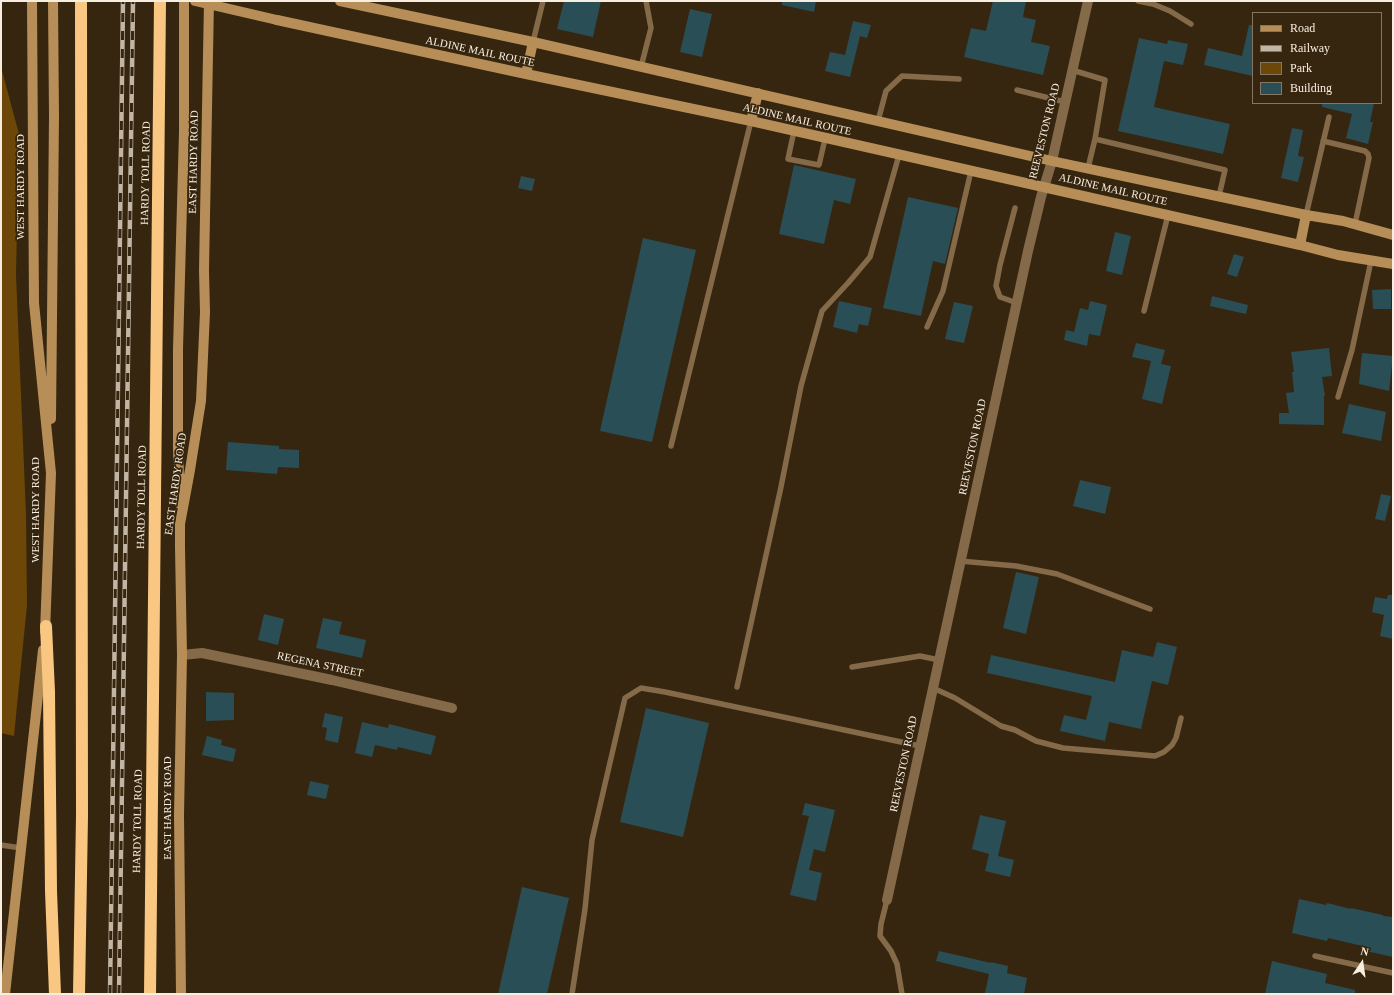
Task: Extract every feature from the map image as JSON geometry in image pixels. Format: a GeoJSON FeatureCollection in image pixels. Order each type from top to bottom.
{"type":"FeatureCollection","features":[{"type":"Feature","properties":{"kind":"highway"},"geometry":{"type":"LineString","coordinates":[[79,994],[82,816],[81,1]]}},
{"type":"Feature","properties":{"kind":"highway","name":"HARDY TOLL ROAD"},"geometry":{"type":"LineString","coordinates":[[150,994],[160,1]]}},
{"type":"Feature","properties":{"kind":"highway"},"geometry":{"type":"LineString","coordinates":[[46,626],[49,692],[51,891],[55,994]]}},
{"type":"Feature","properties":{"kind":"main road","name":"WEST HARDY ROAD"},"geometry":{"type":"LineString","coordinates":[[5,994],[46,626],[50,473],[34,303],[32,1]]}},
{"type":"Feature","properties":{"kind":"main road"},"geometry":{"type":"LineString","coordinates":[[50,473],[54,116],[53,1]]}},
{"type":"Feature","properties":{"kind":"main road"},"geometry":{"type":"LineString","coordinates":[[180,524],[178,349],[184,132],[184,1]]}},
{"type":"Feature","properties":{"kind":"main road","name":"ALDINE MAIL ROUTE"},"geometry":{"type":"LineString","coordinates":[[195,1],[526,74],[751,121],[825,139],[1300,245],[1338,255],[1393,264]]}},
{"type":"Feature","properties":{"kind":"main road","name":"EAST HARDY ROAD"},"geometry":{"type":"LineString","coordinates":[[181,994],[179,815],[182,654],[180,524],[190,470],[200,401],[206,312],[204,270],[209,1]]}},
{"type":"Feature","properties":{"kind":"main road","name":"ALDINE MAIL ROUTE"},"geometry":{"type":"LineString","coordinates":[[340,1],[641,66],[1052,161],[1342,221],[1393,235]]}},
{"type":"Feature","properties":{"kind":"main road"},"geometry":{"type":"LineString","coordinates":[[526,74],[533,42]]}},
{"type":"Feature","properties":{"kind":"main road"},"geometry":{"type":"LineString","coordinates":[[751,121],[758,94]]}},
{"type":"Feature","properties":{"kind":"main road"},"geometry":{"type":"LineString","coordinates":[[1300,245],[1306,214]]}},
{"type":"Feature","properties":{"kind":"street","name":"REEVESTON ROAD"},"geometry":{"type":"LineString","coordinates":[[887,900],[1016,303],[1044,187],[1052,161],[1088,1]]}},
{"type":"Feature","properties":{"kind":"street","name":"REGENA STREET"},"geometry":{"type":"LineString","coordinates":[[182,654],[210,654],[452,708]]}},
{"type":"Feature","properties":{"kind":"lane"},"geometry":{"type":"LineString","coordinates":[[533,42],[543,1]]}},
{"type":"Feature","properties":{"kind":"lane"},"geometry":{"type":"LineString","coordinates":[[641,66],[651,28],[646,1]]}},
{"type":"Feature","properties":{"kind":"lane"},"geometry":{"type":"LineString","coordinates":[[1138,1],[1159,6],[1191,24]]}},
{"type":"Feature","properties":{"kind":"lane"},"geometry":{"type":"LineString","coordinates":[[1072,70],[1105,80],[1095,139],[1088,168]]}},
{"type":"Feature","properties":{"kind":"lane"},"geometry":{"type":"LineString","coordinates":[[878,121],[886,91],[902,76],[959,79]]}},
{"type":"Feature","properties":{"kind":"lane"},"geometry":{"type":"LineString","coordinates":[[1017,90],[1065,102]]}},
{"type":"Feature","properties":{"kind":"lane"},"geometry":{"type":"LineString","coordinates":[[1306,214],[1329,117]]}},
{"type":"Feature","properties":{"kind":"lane"},"geometry":{"type":"LineString","coordinates":[[671,446],[751,121]]}},
{"type":"Feature","properties":{"kind":"lane"},"geometry":{"type":"LineString","coordinates":[[794,131],[788,159],[819,165],[825,139]]}},
{"type":"Feature","properties":{"kind":"lane"},"geometry":{"type":"LineString","coordinates":[[1095,139],[1225,170],[1219,196]]}},
{"type":"Feature","properties":{"kind":"lane"},"geometry":{"type":"LineString","coordinates":[[1323,141],[1368,154],[1369,158],[1355,224]]}},
{"type":"Feature","properties":{"kind":"lane"},"geometry":{"type":"LineString","coordinates":[[737,687],[801,386],[822,311],[870,257],[899,155]]}},
{"type":"Feature","properties":{"kind":"lane"},"geometry":{"type":"LineString","coordinates":[[926,327],[943,291],[971,171]]}},
{"type":"Feature","properties":{"kind":"lane"},"geometry":{"type":"LineString","coordinates":[[1015,208],[996,286],[1000,297],[1016,303]]}},
{"type":"Feature","properties":{"kind":"lane"},"geometry":{"type":"LineString","coordinates":[[1144,311],[1168,215]]}},
{"type":"Feature","properties":{"kind":"lane"},"geometry":{"type":"LineString","coordinates":[[1338,397],[1352,350],[1371,261]]}},
{"type":"Feature","properties":{"kind":"lane"},"geometry":{"type":"LineString","coordinates":[[960,561],[1016,566],[1057,574],[1150,609]]}},
{"type":"Feature","properties":{"kind":"lane"},"geometry":{"type":"LineString","coordinates":[[852,667],[920,656],[939,660]]}},
{"type":"Feature","properties":{"kind":"lane"},"geometry":{"type":"LineString","coordinates":[[572,994],[586,909],[592,840],[625,698],[641,688],[920,746]]}},
{"type":"Feature","properties":{"kind":"lane"},"geometry":{"type":"LineString","coordinates":[[933,688],[955,698],[1001,726],[1015,730],[1036,741],[1063,748],[1155,756],[1164,752],[1172,745],[1176,738],[1181,718]]}},
{"type":"Feature","properties":{"kind":"lane"},"geometry":{"type":"LineString","coordinates":[[1,845],[21,848]]}},
{"type":"Feature","properties":{"kind":"lane"},"geometry":{"type":"LineString","coordinates":[[887,900],[881,924],[880,936],[891,951],[897,964],[902,994]]}},
{"type":"Feature","properties":{"kind":"lane"},"geometry":{"type":"LineString","coordinates":[[1315,956],[1393,973]]}},
{"type":"Feature","properties":{"kind":"green space"},"geometry":{"type":"Polygon","coordinates":[[[1,67],[19,134],[16,275],[26,514],[27,605],[14,736],[1,733],[1,67]]]}},
{"type":"Feature","properties":{"kind":"building"},"geometry":{"type":"Polygon","coordinates":[[[564,1],[601,1],[593,37],[557,29],[564,1]]]}},
{"type":"Feature","properties":{"kind":"building"},"geometry":{"type":"Polygon","coordinates":[[[782,1],[816,1],[814,12],[782,5],[782,1]]]}},
{"type":"Feature","properties":{"kind":"building"},"geometry":{"type":"Polygon","coordinates":[[[993,1],[1026,1],[1023,17],[1036,20],[1031,42],[1050,46],[1043,75],[964,57],[971,28],[986,31],[993,1]]]}},
{"type":"Feature","properties":{"kind":"building"},"geometry":{"type":"Polygon","coordinates":[[[690,9],[712,14],[702,57],[680,52],[690,9]]]}},
{"type":"Feature","properties":{"kind":"building"},"geometry":{"type":"Polygon","coordinates":[[[853,21],[871,25],[867,38],[860,36],[850,77],[825,71],[830,52],[845,55],[853,21]]]}},
{"type":"Feature","properties":{"kind":"building"},"geometry":{"type":"Polygon","coordinates":[[[1249,25],[1252,25],[1252,76],[1204,65],[1208,48],[1242,56],[1249,25]]]}},
{"type":"Feature","properties":{"kind":"building"},"geometry":{"type":"Polygon","coordinates":[[[1139,38],[1167,44],[1168,40],[1188,44],[1183,65],[1164,61],[1154,107],[1230,124],[1223,154],[1118,131],[1139,38]]]}},
{"type":"Feature","properties":{"kind":"building"},"geometry":{"type":"Polygon","coordinates":[[[1322,104],[1374,104],[1370,122],[1373,122],[1368,144],[1346,138],[1352,114],[1322,107],[1322,104]]]}},
{"type":"Feature","properties":{"kind":"building"},"geometry":{"type":"Polygon","coordinates":[[[1292,128],[1303,130],[1298,156],[1304,157],[1298,182],[1281,178],[1292,128]]]}},
{"type":"Feature","properties":{"kind":"building"},"geometry":{"type":"Polygon","coordinates":[[[794,165],[856,179],[850,204],[834,200],[824,244],[779,234],[794,165]]]}},
{"type":"Feature","properties":{"kind":"building"},"geometry":{"type":"Polygon","coordinates":[[[521,176],[535,179],[532,191],[518,188],[521,176]]]}},
{"type":"Feature","properties":{"kind":"building"},"geometry":{"type":"Polygon","coordinates":[[[908,197],[958,208],[945,264],[933,261],[921,316],[883,308],[908,197]]]}},
{"type":"Feature","properties":{"kind":"building"},"geometry":{"type":"Polygon","coordinates":[[[1115,232],[1131,236],[1122,275],[1106,271],[1115,232]]]}},
{"type":"Feature","properties":{"kind":"building"},"geometry":{"type":"Polygon","coordinates":[[[643,238],[696,250],[652,442],[600,431],[643,238]]]}},
{"type":"Feature","properties":{"kind":"building"},"geometry":{"type":"Polygon","coordinates":[[[1234,254],[1244,257],[1237,277],[1227,274],[1234,254]]]}},
{"type":"Feature","properties":{"kind":"building"},"geometry":{"type":"Polygon","coordinates":[[[1391,289],[1391,309],[1373,309],[1372,290],[1391,289]]]}},
{"type":"Feature","properties":{"kind":"building"},"geometry":{"type":"Polygon","coordinates":[[[1212,296],[1248,305],[1246,314],[1210,306],[1212,296]]]}},
{"type":"Feature","properties":{"kind":"building"},"geometry":{"type":"Polygon","coordinates":[[[839,301],[872,308],[868,326],[859,324],[857,333],[833,327],[839,301]]]}},
{"type":"Feature","properties":{"kind":"building"},"geometry":{"type":"Polygon","coordinates":[[[1090,301],[1107,305],[1100,336],[1089,334],[1087,346],[1064,340],[1066,330],[1074,332],[1080,308],[1088,310],[1090,301]]]}},
{"type":"Feature","properties":{"kind":"building"},"geometry":{"type":"Polygon","coordinates":[[[954,302],[973,306],[964,343],[945,339],[954,302]]]}},
{"type":"Feature","properties":{"kind":"building"},"geometry":{"type":"Polygon","coordinates":[[[1136,343],[1165,350],[1161,364],[1171,366],[1162,404],[1142,399],[1151,361],[1132,357],[1136,343]]]}},
{"type":"Feature","properties":{"kind":"building"},"geometry":{"type":"Polygon","coordinates":[[[1329,348],[1332,376],[1322,377],[1325,396],[1324,425],[1279,424],[1279,413],[1289,413],[1286,393],[1294,392],[1292,372],[1294,372],[1291,352],[1329,348]]]}},
{"type":"Feature","properties":{"kind":"building"},"geometry":{"type":"Polygon","coordinates":[[[1362,353],[1393,356],[1389,391],[1359,384],[1362,353]]]}},
{"type":"Feature","properties":{"kind":"building"},"geometry":{"type":"Polygon","coordinates":[[[1349,404],[1386,412],[1381,441],[1342,433],[1349,404]]]}},
{"type":"Feature","properties":{"kind":"building"},"geometry":{"type":"Polygon","coordinates":[[[228,442],[279,446],[279,449],[299,450],[299,468],[278,467],[277,474],[226,470],[228,442]]]}},
{"type":"Feature","properties":{"kind":"building"},"geometry":{"type":"Polygon","coordinates":[[[1080,480],[1111,487],[1105,514],[1073,506],[1080,480]]]}},
{"type":"Feature","properties":{"kind":"building"},"geometry":{"type":"Polygon","coordinates":[[[1381,494],[1391,496],[1385,521],[1375,519],[1381,494]]]}},
{"type":"Feature","properties":{"kind":"building"},"geometry":{"type":"Polygon","coordinates":[[[1016,572],[1039,577],[1026,634],[1003,628],[1016,572]]]}},
{"type":"Feature","properties":{"kind":"building"},"geometry":{"type":"Polygon","coordinates":[[[1388,595],[1393,595],[1393,639],[1380,636],[1384,615],[1372,612],[1375,597],[1387,599],[1388,595]]]}},
{"type":"Feature","properties":{"kind":"building"},"geometry":{"type":"Polygon","coordinates":[[[264,614],[284,619],[278,645],[258,640],[264,614]]]}},
{"type":"Feature","properties":{"kind":"building"},"geometry":{"type":"Polygon","coordinates":[[[323,618],[342,622],[339,634],[366,640],[362,658],[316,648],[323,618]]]}},
{"type":"Feature","properties":{"kind":"building"},"geometry":{"type":"Polygon","coordinates":[[[1157,642],[1177,647],[1168,685],[1152,681],[1141,729],[1109,722],[1105,741],[1060,731],[1064,715],[1086,720],[1092,696],[987,673],[991,655],[1115,682],[1122,650],[1153,657],[1157,642]]]}},
{"type":"Feature","properties":{"kind":"building"},"geometry":{"type":"Polygon","coordinates":[[[206,692],[234,693],[234,720],[206,721],[206,692]]]}},
{"type":"Feature","properties":{"kind":"building"},"geometry":{"type":"Polygon","coordinates":[[[646,708],[709,723],[683,837],[620,822],[646,708]]]}},
{"type":"Feature","properties":{"kind":"building"},"geometry":{"type":"Polygon","coordinates":[[[325,713],[343,717],[338,743],[325,740],[327,728],[322,727],[325,713]]]}},
{"type":"Feature","properties":{"kind":"building"},"geometry":{"type":"Polygon","coordinates":[[[362,722],[388,728],[389,724],[436,736],[431,755],[398,747],[397,750],[375,745],[372,757],[355,753],[362,722]]]}},
{"type":"Feature","properties":{"kind":"building"},"geometry":{"type":"Polygon","coordinates":[[[207,736],[222,740],[221,745],[236,749],[233,762],[202,755],[207,736]]]}},
{"type":"Feature","properties":{"kind":"building"},"geometry":{"type":"Polygon","coordinates":[[[310,781],[329,785],[326,799],[307,795],[310,781]]]}},
{"type":"Feature","properties":{"kind":"building"},"geometry":{"type":"Polygon","coordinates":[[[805,803],[835,810],[825,852],[814,849],[809,870],[822,873],[816,901],[790,895],[809,816],[802,815],[805,803]]]}},
{"type":"Feature","properties":{"kind":"building"},"geometry":{"type":"Polygon","coordinates":[[[980,815],[1006,821],[998,856],[1014,860],[1010,877],[985,871],[989,854],[972,849],[980,815]]]}},
{"type":"Feature","properties":{"kind":"building"},"geometry":{"type":"Polygon","coordinates":[[[522,887],[569,898],[547,994],[498,994],[522,887]]]}},
{"type":"Feature","properties":{"kind":"building"},"geometry":{"type":"Polygon","coordinates":[[[1299,899],[1326,905],[1327,903],[1393,917],[1393,957],[1366,951],[1367,947],[1328,938],[1327,941],[1292,933],[1299,899]]]}},
{"type":"Feature","properties":{"kind":"building"},"geometry":{"type":"Polygon","coordinates":[[[939,951],[1008,966],[1007,973],[1027,978],[1024,994],[985,993],[989,974],[936,961],[939,951]]]}},
{"type":"Feature","properties":{"kind":"building"},"geometry":{"type":"Polygon","coordinates":[[[1272,961],[1327,974],[1325,983],[1355,990],[1355,994],[1265,994],[1272,961]]]}},
{"type":"Feature","properties":{"kind":"railway"},"geometry":{"type":"LineString","coordinates":[[110,994],[123,1]]}},
{"type":"Feature","properties":{"kind":"railway"},"geometry":{"type":"LineString","coordinates":[[119,994],[133,1]]}}]}
